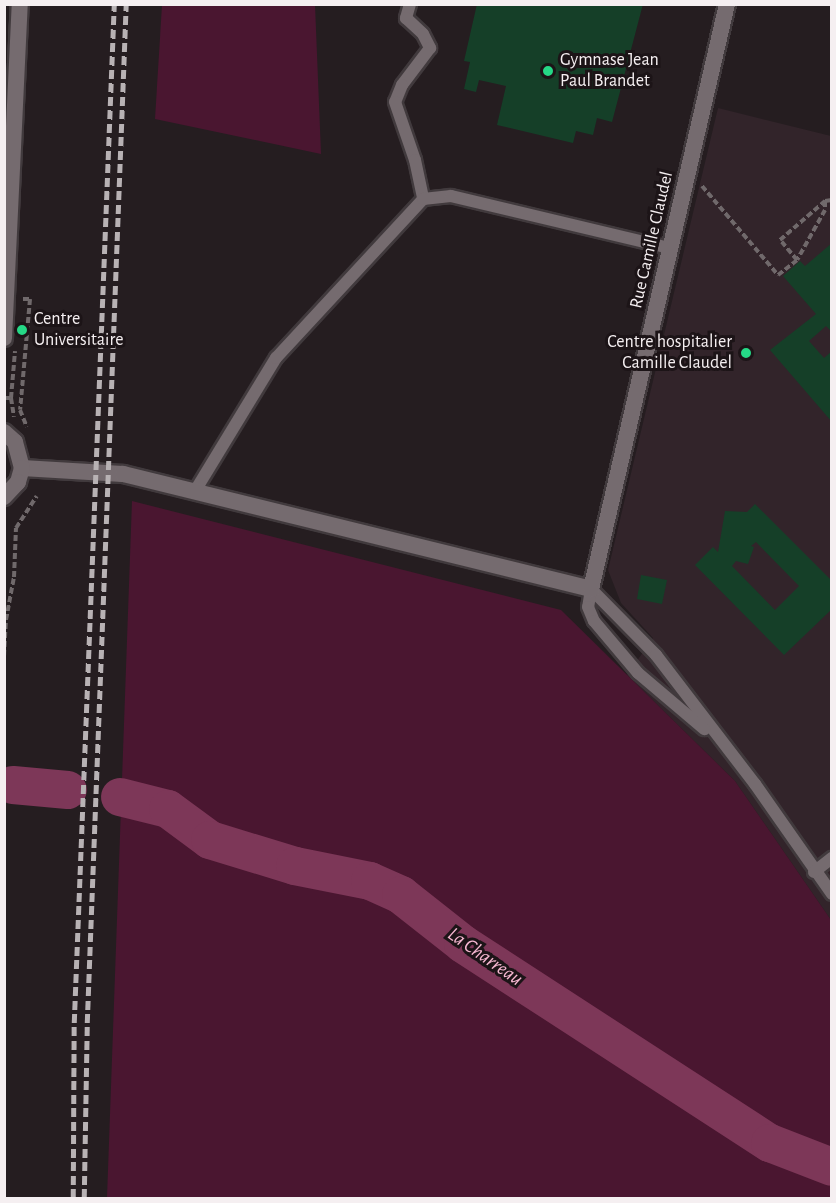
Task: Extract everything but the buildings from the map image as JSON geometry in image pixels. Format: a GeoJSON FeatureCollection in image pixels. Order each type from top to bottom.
{"type":"FeatureCollection","features":[{"type":"Feature","properties":{"kind":"street"},"geometry":{"type":"LineString","coordinates":[[4,338],[20,4]]}},
{"type":"Feature","properties":{"kind":"street","name":"Rue Camille Claudel"},"geometry":{"type":"LineString","coordinates":[[591,589],[727,4]]}},
{"type":"Feature","properties":{"kind":"street"},"geometry":{"type":"LineString","coordinates":[[5,432],[20,455],[22,468],[6,498]]}},
{"type":"Feature","properties":{"kind":"street"},"geometry":{"type":"LineString","coordinates":[[22,468],[123,474],[591,589]]}},
{"type":"Feature","properties":{"kind":"lane"},"geometry":{"type":"LineString","coordinates":[[410,4],[406,18],[423,34],[430,48],[402,85],[395,102],[415,160],[423,199]]}},
{"type":"Feature","properties":{"kind":"lane"},"geometry":{"type":"LineString","coordinates":[[195,491],[276,358],[423,199],[451,196],[670,248]]}},
{"type":"Feature","properties":{"kind":"lane"},"geometry":{"type":"LineString","coordinates":[[591,589],[588,607],[594,621],[638,673],[721,744]]}},
{"type":"Feature","properties":{"kind":"lane"},"geometry":{"type":"LineString","coordinates":[[591,589],[656,655],[721,744],[755,784],[831,894]]}},
{"type":"Feature","properties":{"kind":"lane"},"geometry":{"type":"LineString","coordinates":[[814,872],[831,858]]}},
{"type":"Feature","properties":{"kind":"path"},"geometry":{"type":"LineString","coordinates":[[688,169],[778,275],[797,260],[825,210],[825,201]]}},
{"type":"Feature","properties":{"kind":"path"},"geometry":{"type":"LineString","coordinates":[[797,260],[780,240],[825,201],[831,200]]}},
{"type":"Feature","properties":{"kind":"path"},"geometry":{"type":"LineString","coordinates":[[20,299],[30,299],[20,410],[30,436]]}},
{"type":"Feature","properties":{"kind":"path"},"geometry":{"type":"LineString","coordinates":[[4,656],[15,528],[37,496]]}},
{"type":"Feature","properties":{"kind":"shaded area"},"geometry":{"type":"Polygon","coordinates":[[[162,5],[315,5],[321,154],[155,119],[162,5]]]}},
{"type":"Feature","properties":{"kind":"shaded area","name":"Centre hospitalier Camille Claudel"},"geometry":{"type":"Polygon","coordinates":[[[718,108],[831,136],[831,920],[735,781],[627,675],[653,638],[621,603],[608,570],[718,108]]]}},
{"type":"Feature","properties":{"kind":"shaded area"},"geometry":{"type":"Polygon","coordinates":[[[132,501],[561,610],[735,781],[831,920],[831,1198],[107,1198],[132,501]]]}},
{"type":"Feature","properties":{"kind":"waterway","name":"La Charreau"},"geometry":{"type":"LineString","coordinates":[[13,785],[68,790]]}},
{"type":"Feature","properties":{"kind":"waterway","name":"La Charreau"},"geometry":{"type":"LineString","coordinates":[[120,797],[168,809],[210,840],[295,866],[370,881],[401,895],[463,944],[770,1143],[832,1167]]}},
{"type":"Feature","properties":{"kind":"railway"},"geometry":{"type":"LineString","coordinates":[[73,1198],[74,1023],[114,4]]}},
{"type":"Feature","properties":{"kind":"railway"},"geometry":{"type":"LineString","coordinates":[[84,1198],[87,1023],[126,4]]}},
{"type":"Feature","properties":{"kind":"place","name":"Gymnase Jean Paul Brandet"},"geometry":{"type":"Point","coordinates":[548,71]}},
{"type":"Feature","properties":{"kind":"place","name":"Centre Universitaire"},"geometry":{"type":"Point","coordinates":[22,330]}},
{"type":"Feature","properties":{"kind":"place","name":"Centre hospitalier Camille Claudel"},"geometry":{"type":"Point","coordinates":[746,353]}}]}
